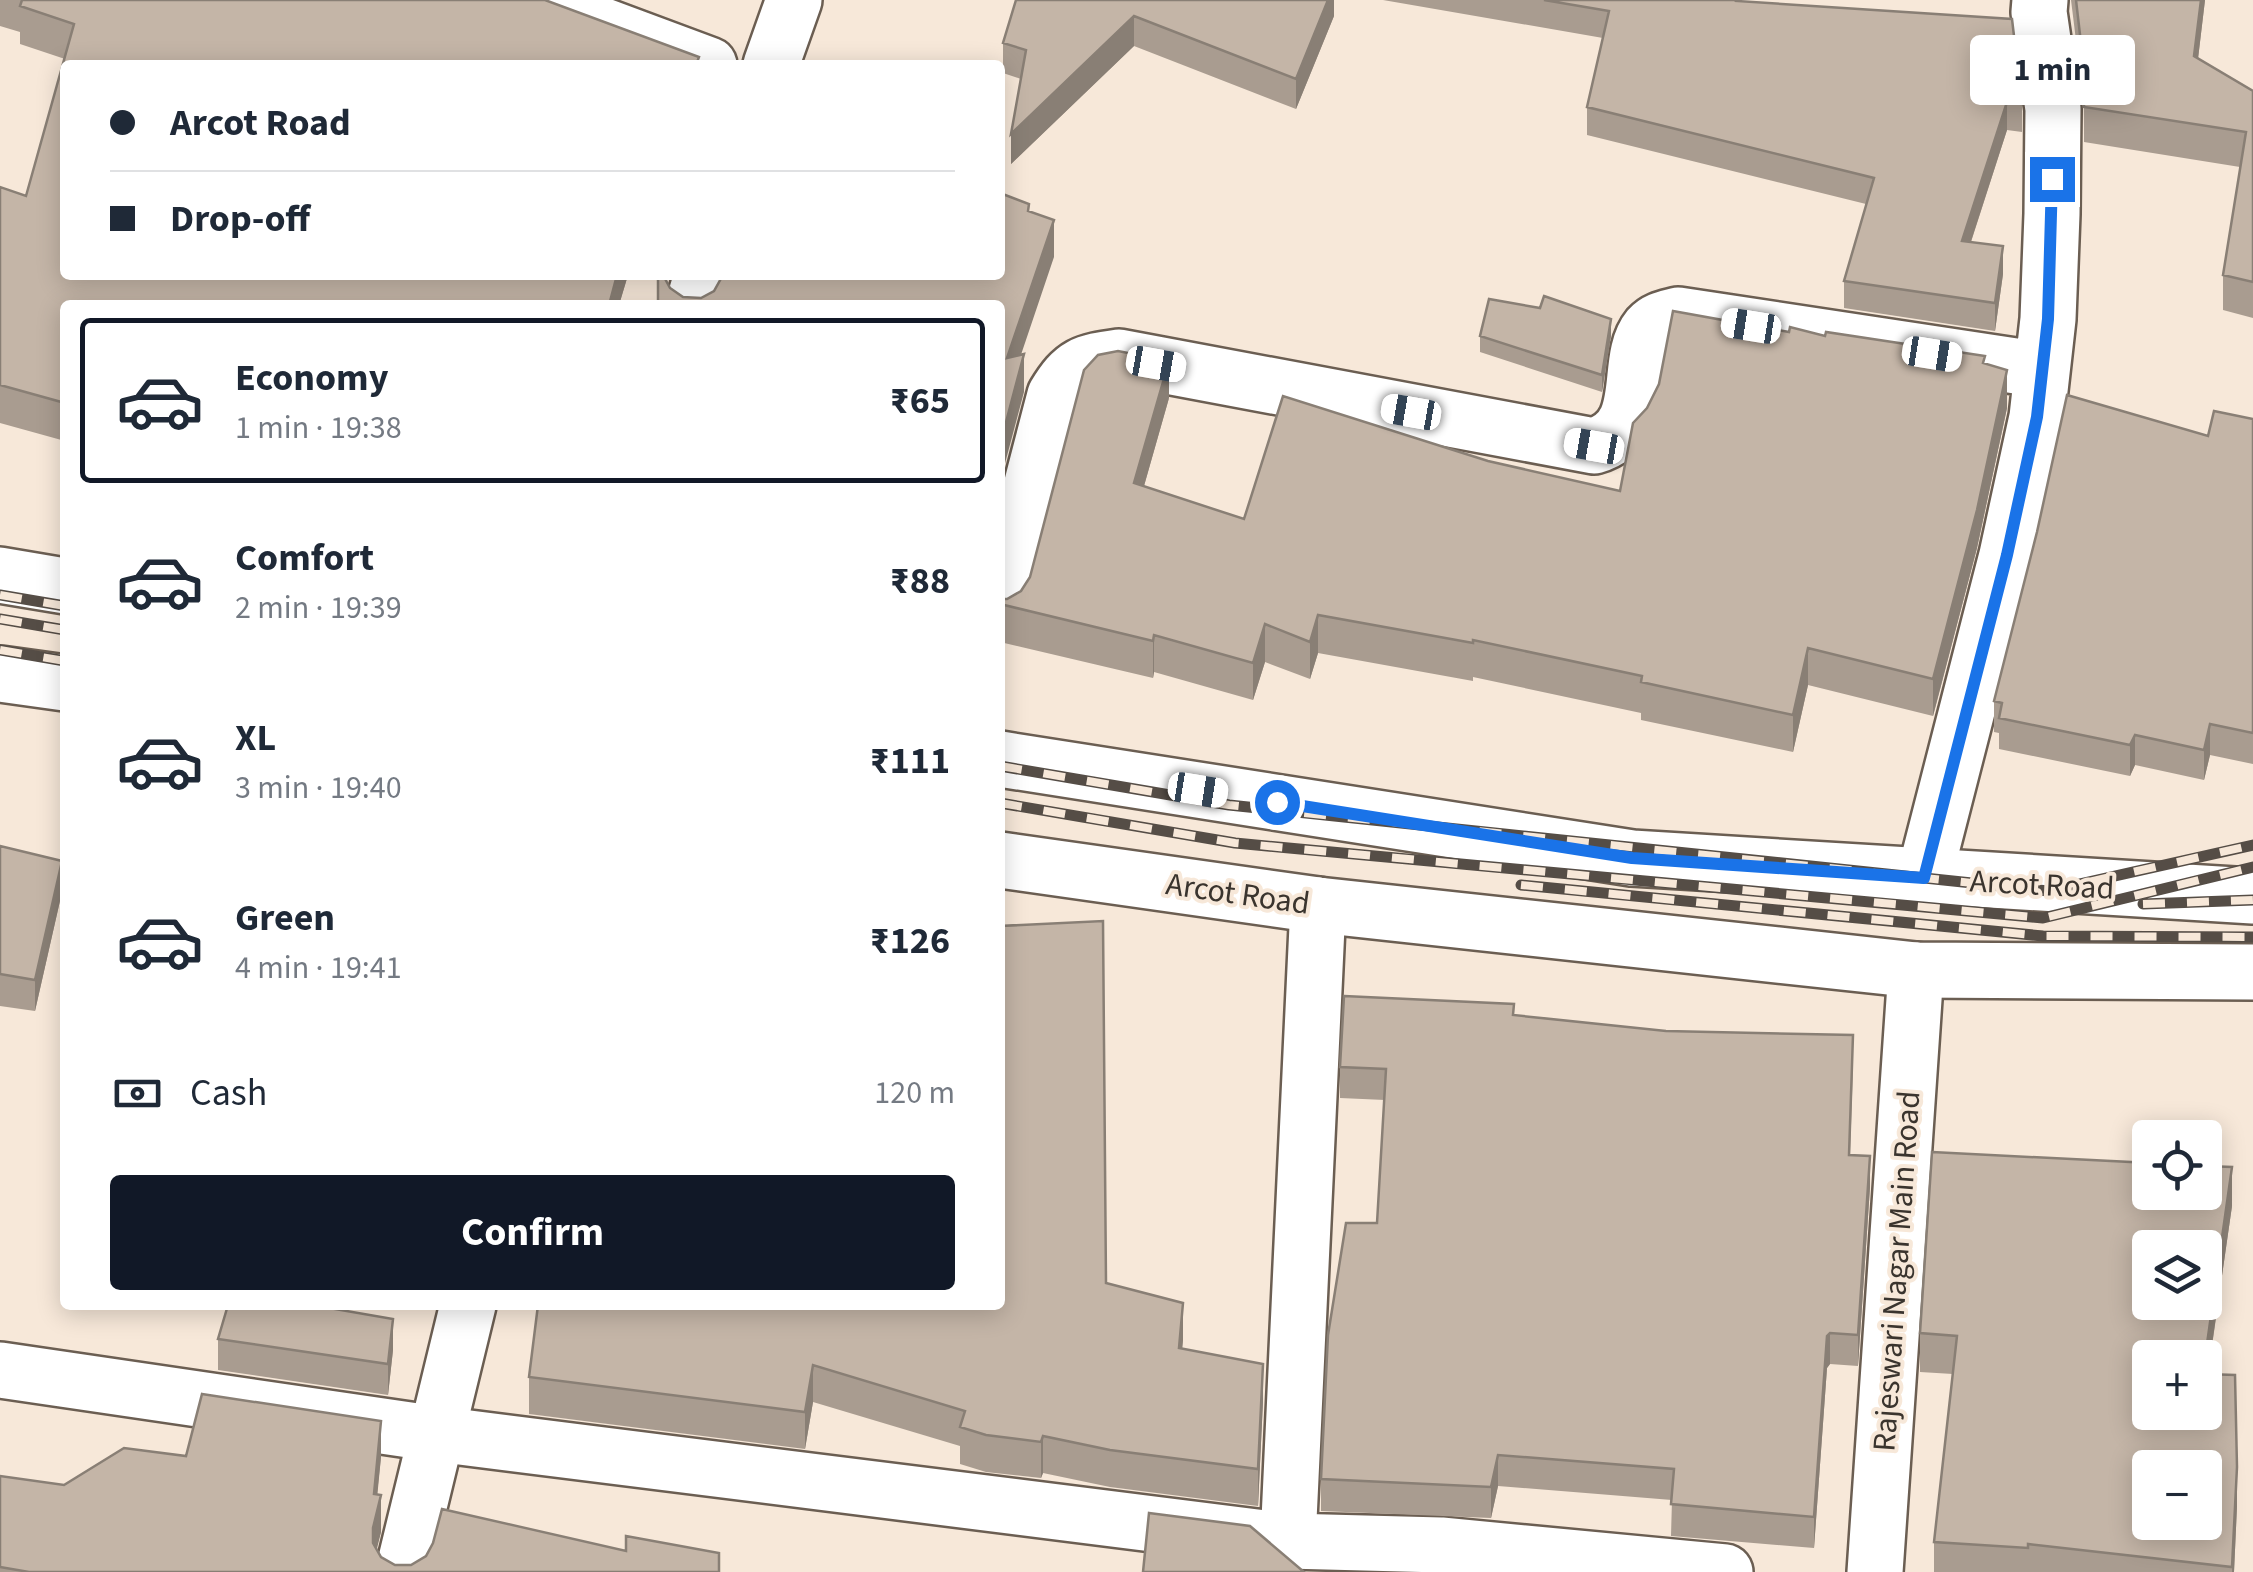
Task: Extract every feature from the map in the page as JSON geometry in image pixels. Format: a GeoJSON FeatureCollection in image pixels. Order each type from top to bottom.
{"type":"FeatureCollection","features":[{"type":"Feature","properties":{"kind":"street"},"geometry":{"type":"LineString","coordinates":[[534,0],[696,60]]}},
{"type":"Feature","properties":{"kind":"street"},"geometry":{"type":"LineString","coordinates":[[773,60],[794,0]]}},
{"type":"Feature","properties":{"kind":"street"},"geometry":{"type":"LineString","coordinates":[[1924,878],[2007,555],[2037,417],[2048,319],[2053,108],[2040,0]]}},
{"type":"Feature","properties":{"kind":"street"},"geometry":{"type":"LineString","coordinates":[[1005,587],[1055,395],[1068,373],[1086,362],[1119,358],[1594,446],[1611,441],[1622,429],[1650,327],[1678,315],[2042,370]]}},
{"type":"Feature","properties":{"kind":"street"},"geometry":{"type":"LineString","coordinates":[[0,575],[60,585]]}},
{"type":"Feature","properties":{"kind":"street"},"geometry":{"type":"LineString","coordinates":[[0,674],[60,683]]}},
{"type":"Feature","properties":{"kind":"street","name":"Arcot Road"},"geometry":{"type":"LineString","coordinates":[[1005,760],[1632,858],[2253,896]]}},
{"type":"Feature","properties":{"kind":"street","name":"Arcot Road"},"geometry":{"type":"LineString","coordinates":[[1005,861],[1318,905],[1916,970],[2253,972]]}},
{"type":"Feature","properties":{"kind":"street"},"geometry":{"type":"LineString","coordinates":[[1288,1541],[1318,905]]}},
{"type":"Feature","properties":{"kind":"street","name":"Rajeswari Nagar Main Road"},"geometry":{"type":"LineString","coordinates":[[1875,1572],[1916,970]]}},
{"type":"Feature","properties":{"kind":"street"},"geometry":{"type":"LineString","coordinates":[[403,1572],[467,1310]]}},
{"type":"Feature","properties":{"kind":"street"},"geometry":{"type":"LineString","coordinates":[[0,1370],[437,1434],[1288,1541],[1440,1558],[1725,1572]]}},
{"type":"Feature","properties":{"kind":"building"},"geometry":{"type":"Polygon","coordinates":[[[22,0],[545,0],[699,57],[64,60],[74,24],[20,6],[22,0]]]}},
{"type":"Feature","properties":{"kind":"building"},"geometry":{"type":"Polygon","coordinates":[[[1016,0],[1328,0],[1296,79],[1134,16],[1011,134],[1026,50],[1003,43],[1016,0]]]}},
{"type":"Feature","properties":{"kind":"building"},"geometry":{"type":"Polygon","coordinates":[[[1544,0],[1738,0],[2012,19],[2022,104],[2007,102],[1962,241],[2003,246],[1995,303],[1844,281],[1874,178],[1587,107],[1609,11],[1544,0]]]}},
{"type":"Feature","properties":{"kind":"building"},"geometry":{"type":"Polygon","coordinates":[[[2076,0],[2201,0],[2194,56],[2253,91],[2253,282],[2223,275],[2246,132],[2084,107],[2076,0]]]}},
{"type":"Feature","properties":{"kind":"building"},"geometry":{"type":"Polygon","coordinates":[[[60,74],[60,280],[616,280],[610,300],[60,300],[60,402],[0,385],[0,187],[26,196],[60,74]]]}},
{"type":"Feature","properties":{"kind":"building"},"geometry":{"type":"Polygon","coordinates":[[[1005,195],[1029,204],[1028,211],[1054,220],[1007,358],[1024,354],[1005,426],[1005,300],[658,300],[658,280],[666,280],[683,297],[701,298],[714,291],[720,280],[1005,280],[1005,195]]]}},
{"type":"Feature","properties":{"kind":"building"},"geometry":{"type":"Polygon","coordinates":[[[1544,296],[1611,319],[1602,375],[1480,336],[1489,299],[1540,308],[1544,296]]]}},
{"type":"Feature","properties":{"kind":"building"},"geometry":{"type":"Polygon","coordinates":[[[1673,311],[1789,332],[1790,327],[1825,336],[1826,332],[1985,356],[1983,363],[2007,370],[1977,510],[1933,679],[1808,648],[1793,715],[1641,682],[1642,676],[1473,640],[1318,615],[1310,642],[1265,624],[1253,663],[1154,635],[1153,641],[1005,605],[1005,599],[1021,591],[1030,577],[1084,370],[1098,355],[1118,351],[1169,361],[1134,483],[1244,519],[1283,396],[1488,461],[1620,491],[1633,423],[1647,408],[1659,384],[1673,311]]]}},
{"type":"Feature","properties":{"kind":"building"},"geometry":{"type":"Polygon","coordinates":[[[2067,395],[2208,436],[2214,411],[2253,419],[2253,733],[2210,724],[2204,750],[2135,735],[2130,745],[1999,718],[2002,703],[1994,701],[2067,395]]]}},
{"type":"Feature","properties":{"kind":"building"},"geometry":{"type":"Polygon","coordinates":[[[0,846],[60,861],[35,980],[0,974],[0,846]]]}},
{"type":"Feature","properties":{"kind":"building"},"geometry":{"type":"Polygon","coordinates":[[[1103,921],[1106,1283],[1183,1303],[1179,1348],[1263,1364],[1258,1469],[1110,1450],[1043,1436],[1041,1442],[986,1435],[960,1427],[965,1411],[813,1365],[805,1412],[529,1377],[537,1310],[1005,1310],[1005,926],[1103,921]]]}},
{"type":"Feature","properties":{"kind":"building"},"geometry":{"type":"Polygon","coordinates":[[[1344,996],[1514,1004],[1513,1015],[1666,1031],[1853,1035],[1849,1155],[1870,1156],[1858,1335],[1827,1336],[1814,1517],[1671,1504],[1674,1469],[1498,1455],[1491,1487],[1321,1479],[1328,1335],[1346,1223],[1377,1223],[1386,1069],[1340,1067],[1344,996]]]}},
{"type":"Feature","properties":{"kind":"building"},"geometry":{"type":"Polygon","coordinates":[[[1932,1152],[2132,1162],[2132,1210],[2222,1210],[2222,1167],[2232,1167],[2222,1238],[2222,1230],[2132,1230],[2132,1320],[2210,1320],[2208,1340],[2132,1340],[2132,1430],[2222,1430],[2222,1375],[2235,1375],[2237,1467],[2232,1567],[2028,1544],[2028,1548],[1934,1542],[1957,1336],[1920,1333],[1932,1152]]]}},
{"type":"Feature","properties":{"kind":"building"},"geometry":{"type":"Polygon","coordinates":[[[227,1310],[341,1310],[393,1319],[388,1364],[218,1339],[227,1310]]]}},
{"type":"Feature","properties":{"kind":"building"},"geometry":{"type":"Polygon","coordinates":[[[202,1394],[381,1421],[374,1494],[381,1495],[373,1543],[381,1557],[395,1565],[411,1565],[426,1556],[442,1509],[626,1551],[626,1536],[719,1553],[719,1572],[29,1572],[0,1567],[0,1476],[64,1485],[124,1448],[186,1456],[202,1394]]]}},
{"type":"Feature","properties":{"kind":"building"},"geometry":{"type":"Polygon","coordinates":[[[1149,1513],[1250,1526],[1304,1572],[1143,1572],[1149,1513]]]}},
{"type":"Feature","properties":{"kind":"railway"},"geometry":{"type":"LineString","coordinates":[[0,595],[60,605]]}},
{"type":"Feature","properties":{"kind":"railway"},"geometry":{"type":"LineString","coordinates":[[0,619],[60,629]]}},
{"type":"Feature","properties":{"kind":"railway"},"geometry":{"type":"LineString","coordinates":[[0,650],[60,660]]}},
{"type":"Feature","properties":{"kind":"railway"},"geometry":{"type":"LineString","coordinates":[[1005,767],[1229,805],[2048,891],[2253,845]]}},
{"type":"Feature","properties":{"kind":"railway"},"geometry":{"type":"LineString","coordinates":[[1005,804],[1235,843],[2043,918],[2253,867]]}},
{"type":"Feature","properties":{"kind":"railway"},"geometry":{"type":"LineString","coordinates":[[1521,885],[2043,936],[2253,937]]}},
{"type":"Feature","properties":{"kind":"railway"},"geometry":{"type":"LineString","coordinates":[[2143,904],[2253,900]]}},
{"type":"Feature","properties":{"kind":"route"},"geometry":{"type":"LineString","coordinates":[[1277,802],[1632,858],[1924,878],[2007,555],[2037,417],[2048,319],[2052,179]]}}]}
